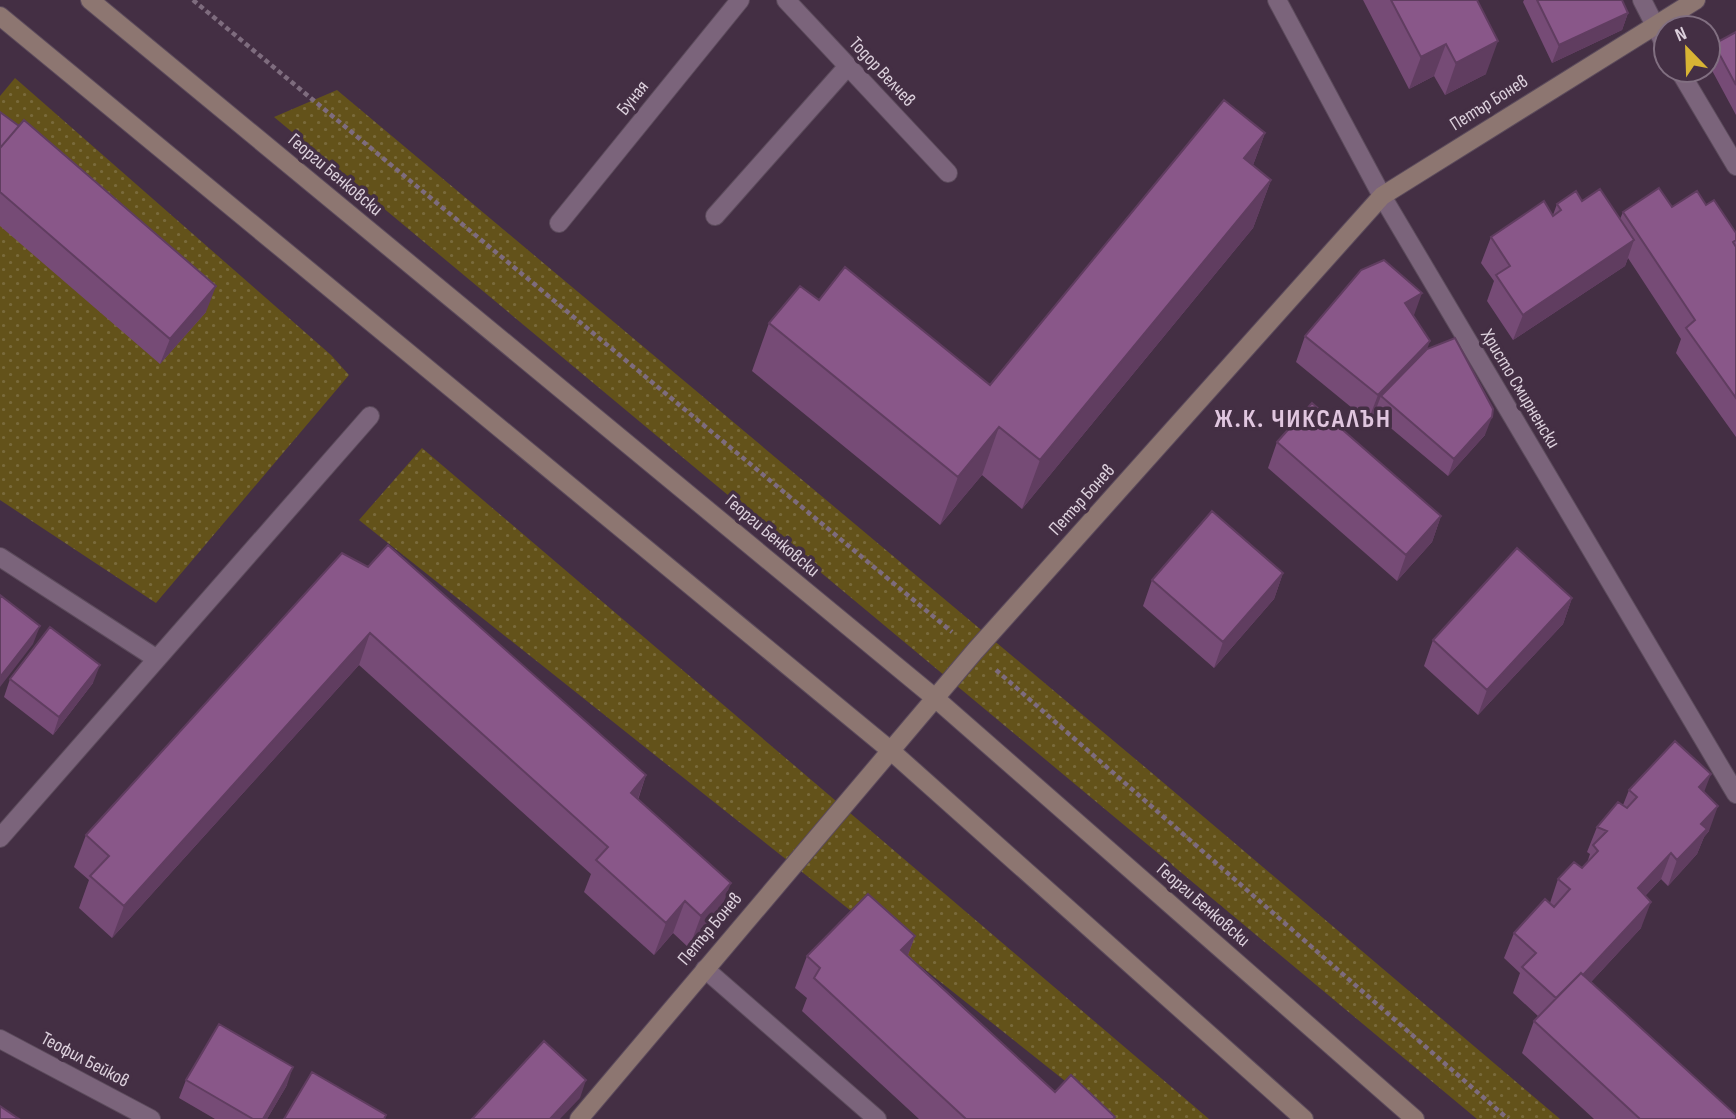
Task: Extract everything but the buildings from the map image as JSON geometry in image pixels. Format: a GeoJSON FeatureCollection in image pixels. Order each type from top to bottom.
{"type":"FeatureCollection","features":[{"type":"Feature","properties":{"kind":"street","name":"Георги Бенковски"},"geometry":{"type":"LineString","coordinates":[[90,0],[935,698],[1415,1119]]}},
{"type":"Feature","properties":{"kind":"street","name":"Буная"},"geometry":{"type":"LineString","coordinates":[[559,223],[740,0]]}},
{"type":"Feature","properties":{"kind":"street","name":"Тодор Велчев"},"geometry":{"type":"LineString","coordinates":[[786,0],[948,173]]}},
{"type":"Feature","properties":{"kind":"street","name":"Христо Смирненски"},"geometry":{"type":"LineString","coordinates":[[1277,0],[1382,196],[1736,794]]}},
{"type":"Feature","properties":{"kind":"street"},"geometry":{"type":"LineString","coordinates":[[1642,0],[1652,23]]}},
{"type":"Feature","properties":{"kind":"street","name":"Петър Бонев"},"geometry":{"type":"LineString","coordinates":[[1672,14],[1696,0]]}},
{"type":"Feature","properties":{"kind":"street"},"geometry":{"type":"LineString","coordinates":[[0,16],[890,750],[1304,1119]]}},
{"type":"Feature","properties":{"kind":"street","name":"Петър Бонев"},"geometry":{"type":"LineString","coordinates":[[579,1119],[975,651],[1382,196],[1652,26]]}},
{"type":"Feature","properties":{"kind":"street"},"geometry":{"type":"LineString","coordinates":[[715,216],[848,66]]}},
{"type":"Feature","properties":{"kind":"street"},"geometry":{"type":"LineString","coordinates":[[1687,84],[1736,166]]}},
{"type":"Feature","properties":{"kind":"street"},"geometry":{"type":"LineString","coordinates":[[0,838],[370,416]]}},
{"type":"Feature","properties":{"kind":"street"},"geometry":{"type":"LineString","coordinates":[[0,557],[157,659]]}},
{"type":"Feature","properties":{"kind":"street"},"geometry":{"type":"LineString","coordinates":[[705,969],[877,1119]]}},
{"type":"Feature","properties":{"kind":"street","name":"Теофил Бейков"},"geometry":{"type":"LineString","coordinates":[[0,1038],[151,1119]]}},
{"type":"Feature","properties":{"kind":"path"},"geometry":{"type":"LineString","coordinates":[[192,0],[975,651],[1508,1119]]}},
{"type":"Feature","properties":{"kind":"shaded area"},"geometry":{"type":"Polygon","coordinates":[[[15,78],[331,355],[349,375],[156,603],[0,500],[0,96],[15,78]]]}},
{"type":"Feature","properties":{"kind":"shaded area"},"geometry":{"type":"Polygon","coordinates":[[[337,90],[1560,1119],[1477,1119],[274,117],[337,90]]]}},
{"type":"Feature","properties":{"kind":"shaded area"},"geometry":{"type":"Polygon","coordinates":[[[422,448],[1209,1119],[1113,1119],[359,520],[422,448]]]}},
{"type":"Feature","properties":{"kind":"district","name":"Ж.К. ЧИКСАЛЪН"},"geometry":{"type":"Point","coordinates":[1303,419]}}]}
